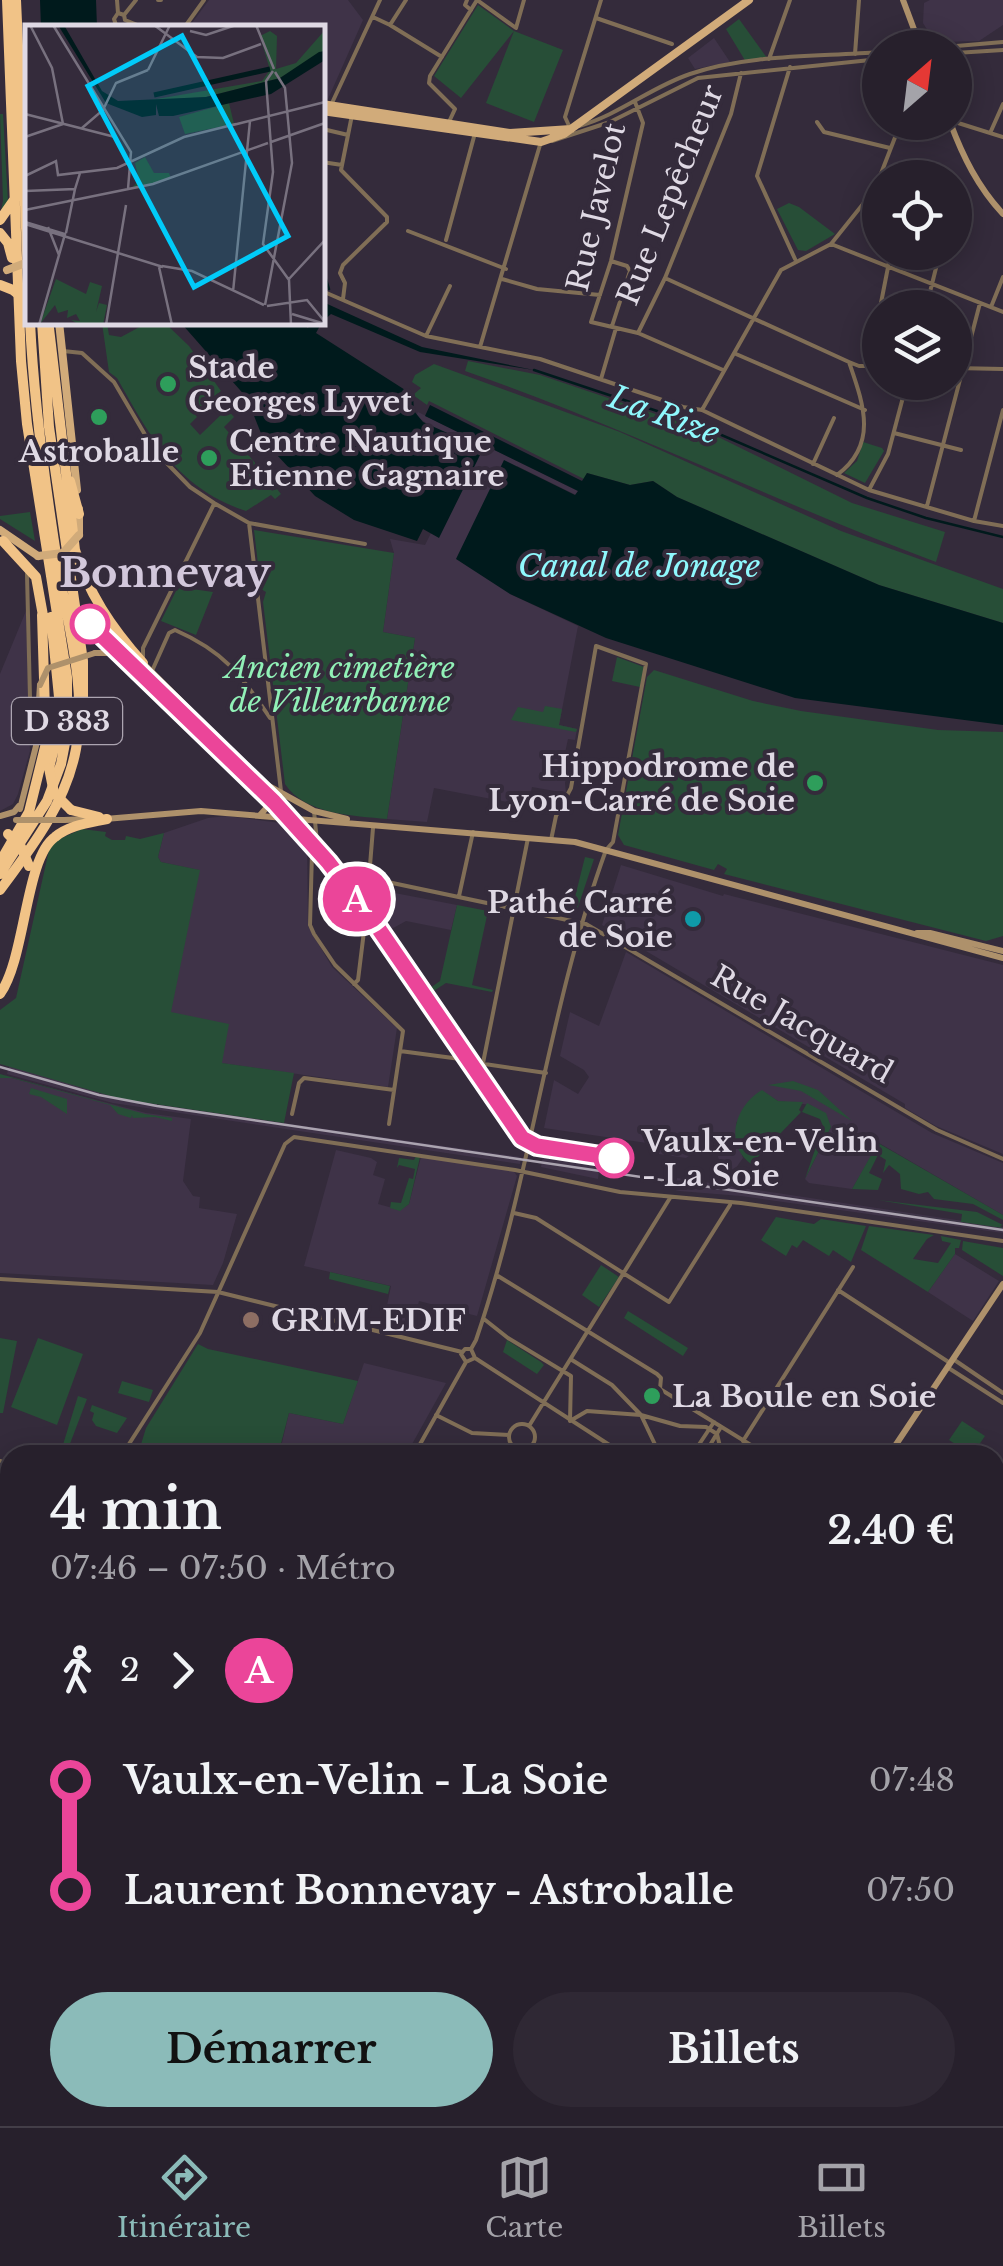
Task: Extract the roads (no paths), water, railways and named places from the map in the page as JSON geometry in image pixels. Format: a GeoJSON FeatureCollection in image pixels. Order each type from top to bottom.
{"type":"FeatureCollection","features":[{"type":"Feature","properties":{"kind":"highway","name":"D 383"},"geometry":{"type":"LineString","coordinates":[[7,0],[16,197],[13,272]]}},
{"type":"Feature","properties":{"kind":"highway","name":"D 383"},"geometry":{"type":"LineString","coordinates":[[0,874],[47,801],[65,749],[67,677],[42,554],[13,272],[16,0]]}},
{"type":"Feature","properties":{"kind":"highway"},"geometry":{"type":"LineString","coordinates":[[16,0],[22,20],[25,62]]}},
{"type":"Feature","properties":{"kind":"highway"},"geometry":{"type":"LineString","coordinates":[[0,220],[16,197]]}},
{"type":"Feature","properties":{"kind":"highway"},"geometry":{"type":"LineString","coordinates":[[0,233],[8,244],[13,272]]}},
{"type":"Feature","properties":{"kind":"highway"},"geometry":{"type":"LineString","coordinates":[[0,285],[25,300]]}},
{"type":"Feature","properties":{"kind":"highway","name":"D 383"},"geometry":{"type":"LineString","coordinates":[[0,890],[56,806],[72,766],[78,723],[76,673],[40,442],[45,325]]}},
{"type":"Feature","properties":{"kind":"highway"},"geometry":{"type":"LineString","coordinates":[[45,325],[44,364],[56,489],[83,661],[83,712],[78,723]]}},
{"type":"Feature","properties":{"kind":"highway"},"geometry":{"type":"LineString","coordinates":[[45,325],[79,514]]}},
{"type":"Feature","properties":{"kind":"highway"},"geometry":{"type":"LineString","coordinates":[[45,325],[75,550]]}},
{"type":"Feature","properties":{"kind":"highway"},"geometry":{"type":"LineString","coordinates":[[56,489],[93,598],[115,632],[147,667]]}},
{"type":"Feature","properties":{"kind":"highway"},"geometry":{"type":"LineString","coordinates":[[1,539],[32,569],[54,710],[54,752]]}},
{"type":"Feature","properties":{"kind":"highway"},"geometry":{"type":"LineString","coordinates":[[42,554],[60,707],[50,768],[54,793],[68,815],[108,819]]}},
{"type":"Feature","properties":{"kind":"highway"},"geometry":{"type":"LineString","coordinates":[[0,862],[29,812],[46,743],[42,615]]}},
{"type":"Feature","properties":{"kind":"highway"},"geometry":{"type":"LineString","coordinates":[[9,849],[40,747],[40,685]]}},
{"type":"Feature","properties":{"kind":"highway"},"geometry":{"type":"LineString","coordinates":[[0,994],[12,972],[46,845],[68,829],[108,819]]}},
{"type":"Feature","properties":{"kind":"highway"},"geometry":{"type":"LineString","coordinates":[[0,986],[8,970],[29,886],[29,866],[21,847],[4,832]]}},
{"type":"Feature","properties":{"kind":"main road"},"geometry":{"type":"LineString","coordinates":[[326,108],[352,116],[540,142],[564,134],[749,0]]}},
{"type":"Feature","properties":{"kind":"main road"},"geometry":{"type":"LineString","coordinates":[[906,2],[915,30]]}},
{"type":"Feature","properties":{"kind":"main road"},"geometry":{"type":"LineString","coordinates":[[326,108],[524,134],[571,128]]}},
{"type":"Feature","properties":{"kind":"main road"},"geometry":{"type":"LineString","coordinates":[[352,116],[356,112],[382,113]]}},
{"type":"Feature","properties":{"kind":"main road"},"geometry":{"type":"LineString","coordinates":[[958,140],[967,165],[1003,214]]}},
{"type":"Feature","properties":{"kind":"main road"},"geometry":{"type":"LineString","coordinates":[[1,539],[42,554],[63,553],[80,535],[62,351],[47,325]]}},
{"type":"Feature","properties":{"kind":"main road"},"geometry":{"type":"LineString","coordinates":[[0,818],[20,807],[34,757],[40,685],[48,668],[95,653],[115,653],[128,660],[266,786],[314,811],[373,824]]}},
{"type":"Feature","properties":{"kind":"main road"},"geometry":{"type":"LineString","coordinates":[[147,667],[233,755]]}},
{"type":"Feature","properties":{"kind":"main road"},"geometry":{"type":"LineString","coordinates":[[260,815],[270,804],[266,786]]}},
{"type":"Feature","properties":{"kind":"main road"},"geometry":{"type":"LineString","coordinates":[[278,817],[285,806],[282,796]]}},
{"type":"Feature","properties":{"kind":"main road"},"geometry":{"type":"LineString","coordinates":[[20,807],[35,819]]}},
{"type":"Feature","properties":{"kind":"main road"},"geometry":{"type":"LineString","coordinates":[[108,819],[201,810],[551,840],[606,850],[928,939],[1003,954]]}},
{"type":"Feature","properties":{"kind":"main road"},"geometry":{"type":"LineString","coordinates":[[0,818],[68,815]]}},
{"type":"Feature","properties":{"kind":"main road"},"geometry":{"type":"LineString","coordinates":[[896,1445],[1003,1284]]}},
{"type":"Feature","properties":{"kind":"street"},"geometry":{"type":"LineString","coordinates":[[117,0],[122,16],[140,25]]}},
{"type":"Feature","properties":{"kind":"street"},"geometry":{"type":"LineString","coordinates":[[118,25],[136,0]]}},
{"type":"Feature","properties":{"kind":"street"},"geometry":{"type":"LineString","coordinates":[[186,25],[204,0]]}},
{"type":"Feature","properties":{"kind":"street"},"geometry":{"type":"LineString","coordinates":[[326,108],[380,0]]}},
{"type":"Feature","properties":{"kind":"street"},"geometry":{"type":"LineString","coordinates":[[390,25],[406,0]]}},
{"type":"Feature","properties":{"kind":"street"},"geometry":{"type":"LineString","coordinates":[[448,124],[455,108],[429,83],[473,1],[516,28],[524,0]]}},
{"type":"Feature","properties":{"kind":"street"},"geometry":{"type":"LineString","coordinates":[[602,0],[565,117],[571,128],[610,116],[690,74],[769,58],[862,55]]}},
{"type":"Feature","properties":{"kind":"street"},"geometry":{"type":"LineString","coordinates":[[769,58],[790,0]]}},
{"type":"Feature","properties":{"kind":"street"},"geometry":{"type":"LineString","coordinates":[[855,54],[859,0]]}},
{"type":"Feature","properties":{"kind":"street"},"geometry":{"type":"LineString","coordinates":[[371,16],[442,57]]}},
{"type":"Feature","properties":{"kind":"street"},"geometry":{"type":"LineString","coordinates":[[596,18],[672,44]]}},
{"type":"Feature","properties":{"kind":"street"},"geometry":{"type":"LineString","coordinates":[[972,45],[1003,42]]}},
{"type":"Feature","properties":{"kind":"street"},"geometry":{"type":"LineString","coordinates":[[972,52],[1003,50]]}},
{"type":"Feature","properties":{"kind":"street"},"geometry":{"type":"LineString","coordinates":[[480,346],[506,269],[540,142],[566,139],[639,109],[698,78],[862,58]]}},
{"type":"Feature","properties":{"kind":"street"},"geometry":{"type":"LineString","coordinates":[[790,67],[757,176],[796,260]]}},
{"type":"Feature","properties":{"kind":"street","name":"Rue Lepêcheur"},"geometry":{"type":"LineString","coordinates":[[638,333],[666,278],[731,114],[741,72]]}},
{"type":"Feature","properties":{"kind":"street","name":"Rue Javelot"},"geometry":{"type":"LineString","coordinates":[[614,328],[591,322],[612,261],[642,122],[635,102]]}},
{"type":"Feature","properties":{"kind":"street"},"geometry":{"type":"LineString","coordinates":[[990,133],[1003,104]]}},
{"type":"Feature","properties":{"kind":"street"},"geometry":{"type":"LineString","coordinates":[[343,298],[343,265],[388,222],[388,217],[344,175],[342,165],[352,116]]}},
{"type":"Feature","properties":{"kind":"street"},"geometry":{"type":"LineString","coordinates":[[817,122],[824,132],[891,148]]}},
{"type":"Feature","properties":{"kind":"street"},"geometry":{"type":"LineString","coordinates":[[325,127],[348,135]]}},
{"type":"Feature","properties":{"kind":"street"},"geometry":{"type":"LineString","coordinates":[[972,128],[1003,137]]}},
{"type":"Feature","properties":{"kind":"street"},"geometry":{"type":"LineString","coordinates":[[446,240],[475,134]]}},
{"type":"Feature","properties":{"kind":"street"},"geometry":{"type":"LineString","coordinates":[[702,410],[782,270],[831,244],[875,189],[894,140]]}},
{"type":"Feature","properties":{"kind":"street"},"geometry":{"type":"LineString","coordinates":[[325,162],[342,165]]}},
{"type":"Feature","properties":{"kind":"street"},"geometry":{"type":"LineString","coordinates":[[408,232],[506,269]]}},
{"type":"Feature","properties":{"kind":"street"},"geometry":{"type":"LineString","coordinates":[[831,244],[862,256]]}},
{"type":"Feature","properties":{"kind":"street"},"geometry":{"type":"LineString","coordinates":[[600,379],[630,270],[612,261]]}},
{"type":"Feature","properties":{"kind":"street"},"geometry":{"type":"LineString","coordinates":[[898,270],[1003,312]]}},
{"type":"Feature","properties":{"kind":"street"},"geometry":{"type":"LineString","coordinates":[[930,290],[936,270]]}},
{"type":"Feature","properties":{"kind":"street"},"geometry":{"type":"LineString","coordinates":[[991,307],[1003,276]]}},
{"type":"Feature","properties":{"kind":"street"},"geometry":{"type":"LineString","coordinates":[[666,278],[862,366]]}},
{"type":"Feature","properties":{"kind":"street"},"geometry":{"type":"LineString","coordinates":[[502,279],[538,289],[600,295]]}},
{"type":"Feature","properties":{"kind":"street"},"geometry":{"type":"LineString","coordinates":[[426,336],[450,286]]}},
{"type":"Feature","properties":{"kind":"street"},"geometry":{"type":"LineString","coordinates":[[325,293],[426,336],[540,359],[702,410],[869,490],[1003,526]]}},
{"type":"Feature","properties":{"kind":"street"},"geometry":{"type":"LineString","coordinates":[[972,334],[980,303]]}},
{"type":"Feature","properties":{"kind":"street"},"geometry":{"type":"LineString","coordinates":[[614,328],[638,333],[724,370]]}},
{"type":"Feature","properties":{"kind":"street"},"geometry":{"type":"LineString","coordinates":[[62,351],[88,356],[114,382],[154,450],[190,487],[214,503],[249,524],[364,544]]}},
{"type":"Feature","properties":{"kind":"street"},"geometry":{"type":"LineString","coordinates":[[65,378],[73,353]]}},
{"type":"Feature","properties":{"kind":"street"},"geometry":{"type":"LineString","coordinates":[[734,353],[865,410]]}},
{"type":"Feature","properties":{"kind":"street"},"geometry":{"type":"LineString","coordinates":[[837,475],[853,464],[858,454],[865,410],[849,362]]}},
{"type":"Feature","properties":{"kind":"street"},"geometry":{"type":"LineString","coordinates":[[972,369],[1003,369]]}},
{"type":"Feature","properties":{"kind":"street"},"geometry":{"type":"LineString","coordinates":[[869,490],[888,454],[902,400]]}},
{"type":"Feature","properties":{"kind":"street"},"geometry":{"type":"LineString","coordinates":[[927,508],[955,400]]}},
{"type":"Feature","properties":{"kind":"street"},"geometry":{"type":"LineString","coordinates":[[974,521],[1003,410]]}},
{"type":"Feature","properties":{"kind":"street"},"geometry":{"type":"LineString","coordinates":[[813,464],[834,418]]}},
{"type":"Feature","properties":{"kind":"street"},"geometry":{"type":"LineString","coordinates":[[894,433],[961,450]]}},
{"type":"Feature","properties":{"kind":"street"},"geometry":{"type":"LineString","coordinates":[[147,667],[143,648],[214,503]]}},
{"type":"Feature","properties":{"kind":"street"},"geometry":{"type":"LineString","coordinates":[[249,524],[282,796]]}},
{"type":"Feature","properties":{"kind":"street"},"geometry":{"type":"LineString","coordinates":[[1,539],[28,576],[30,698],[38,724]]}},
{"type":"Feature","properties":{"kind":"street"},"geometry":{"type":"LineString","coordinates":[[147,667],[174,630],[205,643],[222,655],[271,722]]}},
{"type":"Feature","properties":{"kind":"street"},"geometry":{"type":"LineString","coordinates":[[551,840],[556,816],[571,788],[596,646],[646,664],[613,842],[606,850],[582,923],[498,1276],[471,1349],[475,1358],[609,1445]]}},
{"type":"Feature","properties":{"kind":"street"},"geometry":{"type":"LineString","coordinates":[[266,786],[274,780],[276,768]]}},
{"type":"Feature","properties":{"kind":"street"},"geometry":{"type":"LineString","coordinates":[[314,811],[316,842],[310,925],[336,964],[402,1028],[389,1124]]}},
{"type":"Feature","properties":{"kind":"street"},"geometry":{"type":"LineString","coordinates":[[292,819],[325,853],[470,1061]]}},
{"type":"Feature","properties":{"kind":"street"},"geometry":{"type":"LineString","coordinates":[[369,878],[373,824]]}},
{"type":"Feature","properties":{"kind":"street"},"geometry":{"type":"LineString","coordinates":[[459,896],[473,832]]}},
{"type":"Feature","properties":{"kind":"street"},"geometry":{"type":"LineString","coordinates":[[483,1064],[528,838]]}},
{"type":"Feature","properties":{"kind":"street"},"geometry":{"type":"LineString","coordinates":[[312,862],[325,853]]}},
{"type":"Feature","properties":{"kind":"street","name":"Rue Jacquard"},"geometry":{"type":"LineString","coordinates":[[343,880],[350,875],[369,878],[582,923],[937,1130],[1003,1159]]}},
{"type":"Feature","properties":{"kind":"street"},"geometry":{"type":"LineString","coordinates":[[354,984],[358,980],[369,917]]}},
{"type":"Feature","properties":{"kind":"street"},"geometry":{"type":"LineString","coordinates":[[400,1051],[546,1073]]}},
{"type":"Feature","properties":{"kind":"street"},"geometry":{"type":"LineString","coordinates":[[292,1114],[298,1083],[304,1078],[394,1090]]}},
{"type":"Feature","properties":{"kind":"street"},"geometry":{"type":"LineString","coordinates":[[128,1445],[200,1333],[285,1144],[294,1136],[609,1190],[730,1202],[1003,1241]]}},
{"type":"Feature","properties":{"kind":"street"},"geometry":{"type":"LineString","coordinates":[[530,1426],[670,1198]]}},
{"type":"Feature","properties":{"kind":"street"},"geometry":{"type":"LineString","coordinates":[[514,1214],[536,1218],[669,1302],[730,1202]]}},
{"type":"Feature","properties":{"kind":"street"},"geometry":{"type":"LineString","coordinates":[[743,1441],[853,1267]]}},
{"type":"Feature","properties":{"kind":"street"},"geometry":{"type":"LineString","coordinates":[[498,1276],[657,1374],[661,1378],[660,1389],[750,1445]]}},
{"type":"Feature","properties":{"kind":"street"},"geometry":{"type":"LineString","coordinates":[[0,1279],[218,1292],[462,1352],[471,1349]]}},
{"type":"Feature","properties":{"kind":"street"},"geometry":{"type":"LineString","coordinates":[[838,1290],[950,1363],[1003,1392]]}},
{"type":"Feature","properties":{"kind":"street"},"geometry":{"type":"LineString","coordinates":[[484,1318],[545,1361],[566,1370],[573,1386],[570,1421]]}},
{"type":"Feature","properties":{"kind":"street"},"geometry":{"type":"LineString","coordinates":[[462,1352],[466,1362]]}},
{"type":"Feature","properties":{"kind":"street"},"geometry":{"type":"LineString","coordinates":[[420,1445],[466,1362],[475,1358]]}},
{"type":"Feature","properties":{"kind":"street"},"geometry":{"type":"LineString","coordinates":[[572,1360],[612,1385],[641,1415],[655,1445]]}},
{"type":"Feature","properties":{"kind":"street"},"geometry":{"type":"LineString","coordinates":[[950,1363],[1003,1404]]}},
{"type":"Feature","properties":{"kind":"street"},"geometry":{"type":"LineString","coordinates":[[570,1421],[587,1411],[641,1415],[680,1426],[709,1428],[717,1434],[720,1445]]}},
{"type":"Feature","properties":{"kind":"street"},"geometry":{"type":"LineString","coordinates":[[436,1415],[472,1434],[509,1436]]}},
{"type":"Feature","properties":{"kind":"street"},"geometry":{"type":"LineString","coordinates":[[698,1445],[714,1422]]}},
{"type":"Feature","properties":{"kind":"street"},"geometry":{"type":"LineString","coordinates":[[509,1436],[517,1424],[530,1426]]}},
{"type":"Feature","properties":{"kind":"street"},"geometry":{"type":"LineString","coordinates":[[530,1426],[534,1435],[531,1445]]}},
{"type":"Feature","properties":{"kind":"street"},"geometry":{"type":"LineString","coordinates":[[710,1445],[721,1427]]}},
{"type":"Feature","properties":{"kind":"street"},"geometry":{"type":"LineString","coordinates":[[509,1436],[514,1445]]}},
{"type":"Feature","properties":{"kind":"water"},"geometry":{"type":"Polygon","coordinates":[[[40,0],[96,0],[97,25],[41,25],[40,0]]]}},
{"type":"Feature","properties":{"kind":"water","name":"La Rize"},"geometry":{"type":"Polygon","coordinates":[[[325,303],[422,347],[534,370],[420,352],[331,314],[325,319],[325,303]]]}},
{"type":"Feature","properties":{"kind":"water","name":"Canal de Jonage"},"geometry":{"type":"Polygon","coordinates":[[[183,325],[320,325],[316,333],[413,395],[414,411],[423,422],[483,449],[439,538],[423,529],[417,541],[354,520],[315,496],[264,441],[247,398],[183,325]]]}},
{"type":"Feature","properties":{"kind":"water","name":"Canal de Jonage"},"geometry":{"type":"Polygon","coordinates":[[[430,405],[582,481],[587,473],[630,485],[653,481],[677,497],[879,585],[1003,623],[1003,725],[795,698],[606,638],[510,594],[456,559],[504,460],[575,495],[578,491],[425,416],[430,405]]]}},
{"type":"Feature","properties":{"kind":"waterway"},"geometry":{"type":"LineString","coordinates":[[325,276],[329,289]]}},
{"type":"Feature","properties":{"kind":"waterway","name":"La Rize"},"geometry":{"type":"LineString","coordinates":[[534,370],[696,424],[867,498],[1003,537]]}},
{"type":"Feature","properties":{"kind":"tram line"},"geometry":{"type":"LineString","coordinates":[[0,1067],[99,1095],[157,1106],[1003,1230]]}},
{"type":"Feature","properties":{"kind":"metro line","name":"A"},"geometry":{"type":"LineString","coordinates":[[90,624],[274,802],[328,862],[374,922],[522,1138],[537,1146],[614,1158]]}},
{"type":"Feature","properties":{"kind":"place","name":"Stade Georges Lyvet"},"geometry":{"type":"Point","coordinates":[168,384]}},
{"type":"Feature","properties":{"kind":"place","name":"Astroballe"},"geometry":{"type":"Point","coordinates":[99,417]}},
{"type":"Feature","properties":{"kind":"place","name":"Centre Nautique Etienne Gagnaire"},"geometry":{"type":"Point","coordinates":[209,458]}},
{"type":"Feature","properties":{"kind":"place","name":"Hippodrome de Lyon-Carré de Soie"},"geometry":{"type":"Point","coordinates":[815,783]}},
{"type":"Feature","properties":{"kind":"place","name":"Pathé Carré de Soie"},"geometry":{"type":"Point","coordinates":[693,919]}},
{"type":"Feature","properties":{"kind":"place","name":"Vaulx-en-Velin - La Soie"},"geometry":{"type":"Point","coordinates":[614,1158]}},
{"type":"Feature","properties":{"kind":"place","name":"GRIM-EDIF"},"geometry":{"type":"Point","coordinates":[251,1320]}},
{"type":"Feature","properties":{"kind":"place","name":"La Boule en Soie"},"geometry":{"type":"Point","coordinates":[652,1396]}},
{"type":"Feature","properties":{"kind":"district","name":"Bonnevay"},"geometry":{"type":"Point","coordinates":[165,573]}},
{"type":"Feature","properties":{"kind":"park label","name":"Ancien cimetière de Villeurbanne"},"geometry":{"type":"Point","coordinates":[340,684]}}]}
